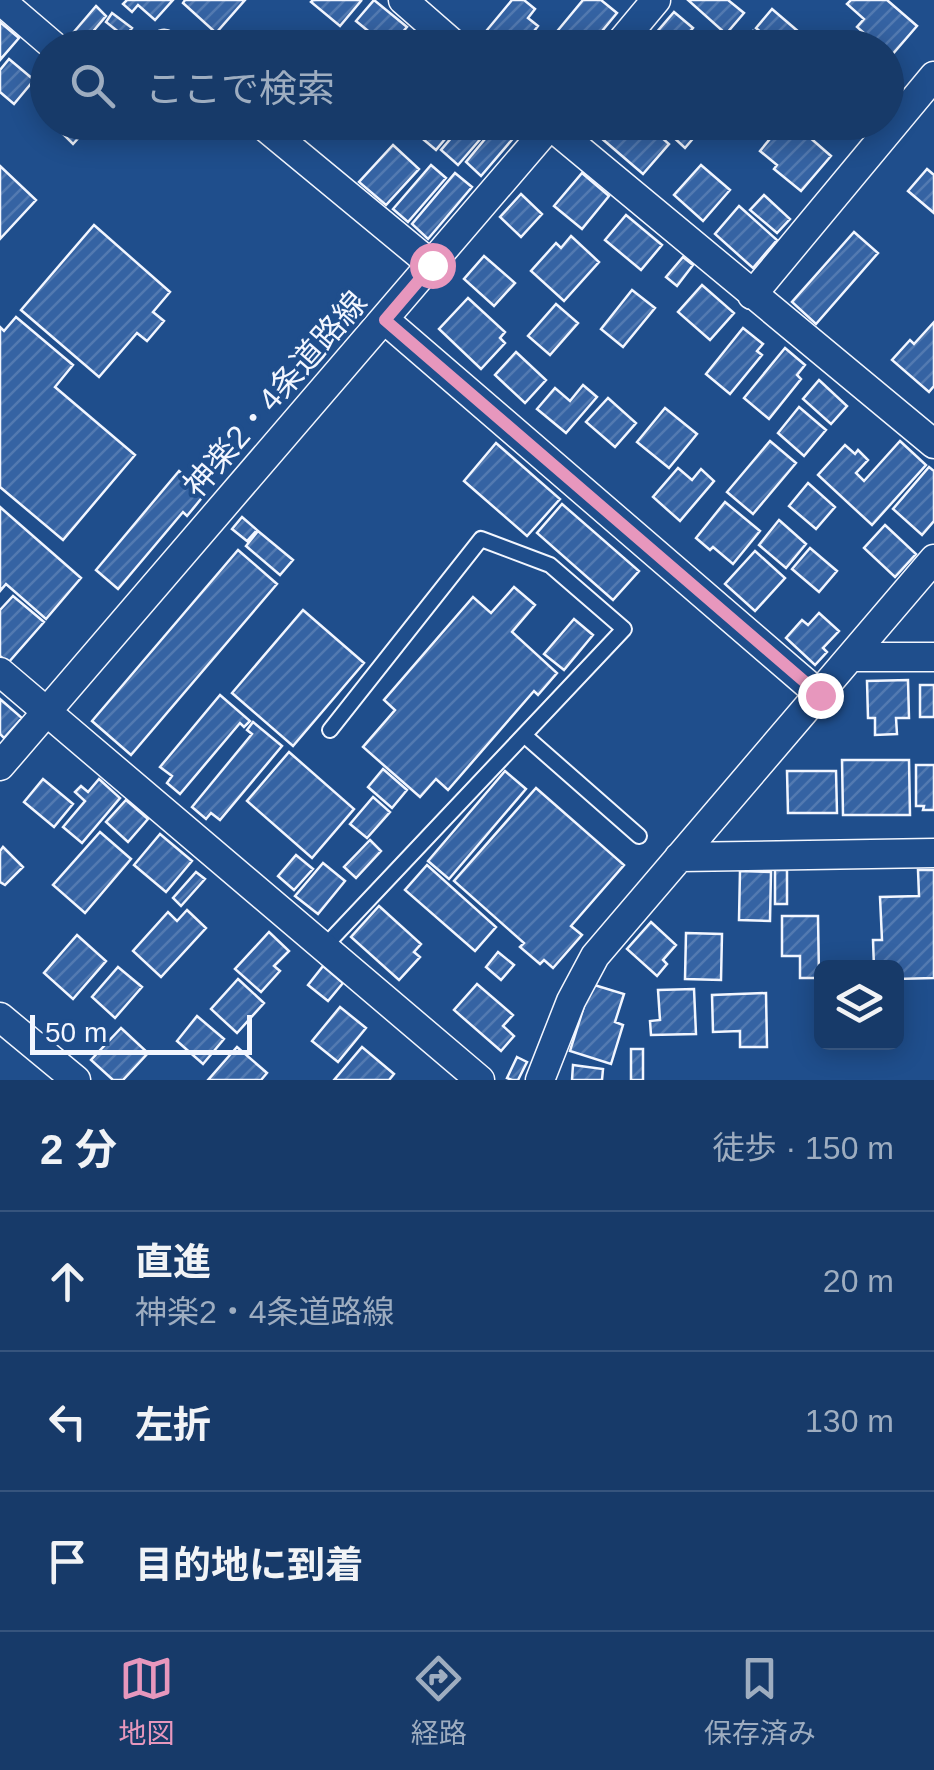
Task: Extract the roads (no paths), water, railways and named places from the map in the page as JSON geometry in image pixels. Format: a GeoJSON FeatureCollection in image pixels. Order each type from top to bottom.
{"type":"FeatureCollection","features":[{"type":"Feature","properties":{"kind":"street"},"geometry":{"type":"LineString","coordinates":[[0,0],[35,30]]}},
{"type":"Feature","properties":{"kind":"street"},"geometry":{"type":"LineString","coordinates":[[403,0],[437,30]]}},
{"type":"Feature","properties":{"kind":"street"},"geometry":{"type":"LineString","coordinates":[[631,30],[656,0]]}},
{"type":"Feature","properties":{"kind":"street"},"geometry":{"type":"LineString","coordinates":[[904,112],[934,76]]}},
{"type":"Feature","properties":{"kind":"street"},"geometry":{"type":"LineString","coordinates":[[281,140],[432,265]]}},
{"type":"Feature","properties":{"kind":"street","name":"神楽2・4条道路線"},"geometry":{"type":"LineString","coordinates":[[0,766],[537,140]]}},
{"type":"Feature","properties":{"kind":"street","name":"神楽2・4条道路線"},"geometry":{"type":"LineString","coordinates":[[569,140],[934,444]]}},
{"type":"Feature","properties":{"kind":"street"},"geometry":{"type":"LineString","coordinates":[[752,295],[881,140]]}},
{"type":"Feature","properties":{"kind":"street"},"geometry":{"type":"LineString","coordinates":[[385,320],[820,695]]}},
{"type":"Feature","properties":{"kind":"street"},"geometry":{"type":"LineString","coordinates":[[540,1080],[571,1001],[595,956],[934,560]]}},
{"type":"Feature","properties":{"kind":"street"},"geometry":{"type":"LineString","coordinates":[[852,657],[934,656]]}},
{"type":"Feature","properties":{"kind":"street"},"geometry":{"type":"LineString","coordinates":[[0,672],[480,1080]]}},
{"type":"Feature","properties":{"kind":"street"},"geometry":{"type":"LineString","coordinates":[[679,856],[934,853]]}},
{"type":"Feature","properties":{"kind":"street"},"geometry":{"type":"LineString","coordinates":[[0,1016],[76,1080]]}},
{"type":"Feature","properties":{"kind":"lane"},"geometry":{"type":"LineString","coordinates":[[324,947],[624,630],[550,565],[481,539],[330,730]]}},
{"type":"Feature","properties":{"kind":"lane"},"geometry":{"type":"LineString","coordinates":[[524,735],[639,836]]}}]}
